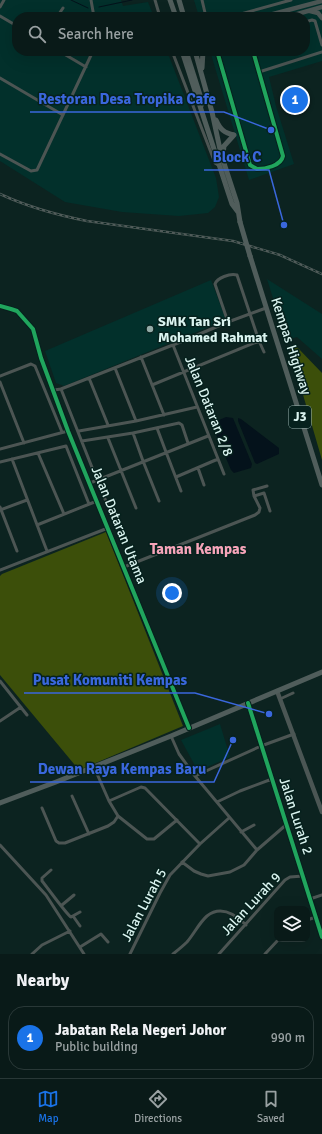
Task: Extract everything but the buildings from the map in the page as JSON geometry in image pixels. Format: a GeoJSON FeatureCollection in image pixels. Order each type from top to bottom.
{"type":"FeatureCollection","features":[{"type":"Feature","properties":{"kind":"main road"},"geometry":{"type":"LineString","coordinates":[[167,0],[171,12]]}},
{"type":"Feature","properties":{"kind":"main road"},"geometry":{"type":"LineString","coordinates":[[170,0],[174,12]]}},
{"type":"Feature","properties":{"kind":"main road"},"geometry":{"type":"LineString","coordinates":[[179,0],[183,12]]}},
{"type":"Feature","properties":{"kind":"main road","name":"Kempas Highway"},"geometry":{"type":"LineString","coordinates":[[184,56],[232,204],[238,213]]}},
{"type":"Feature","properties":{"kind":"main road"},"geometry":{"type":"LineString","coordinates":[[188,56],[201,100],[200,109]]}},
{"type":"Feature","properties":{"kind":"main road","name":"Kempas Highway"},"geometry":{"type":"LineString","coordinates":[[196,56],[227,175],[237,203],[240,222],[322,485]]}},
{"type":"Feature","properties":{"kind":"main road"},"geometry":{"type":"LineString","coordinates":[[202,75],[203,56]]}},
{"type":"Feature","properties":{"kind":"main road"},"geometry":{"type":"LineString","coordinates":[[212,112],[220,129],[234,136],[227,142],[223,149],[227,175]]}},
{"type":"Feature","properties":{"kind":"main road"},"geometry":{"type":"LineString","coordinates":[[0,803],[171,736],[322,672]]}},
{"type":"Feature","properties":{"kind":"street"},"geometry":{"type":"LineString","coordinates":[[0,7],[4,0]]}},
{"type":"Feature","properties":{"kind":"street"},"geometry":{"type":"LineString","coordinates":[[91,0],[93,12]]}},
{"type":"Feature","properties":{"kind":"street"},"geometry":{"type":"LineString","coordinates":[[155,0],[159,12]]}},
{"type":"Feature","properties":{"kind":"street"},"geometry":{"type":"LineString","coordinates":[[202,0],[205,12]]}},
{"type":"Feature","properties":{"kind":"street"},"geometry":{"type":"LineString","coordinates":[[248,12],[291,0]]}},
{"type":"Feature","properties":{"kind":"street"},"geometry":{"type":"LineString","coordinates":[[305,5],[312,0]]}},
{"type":"Feature","properties":{"kind":"street"},"geometry":{"type":"LineString","coordinates":[[280,12],[305,5],[320,3]]}},
{"type":"Feature","properties":{"kind":"street"},"geometry":{"type":"LineString","coordinates":[[304,12],[320,3]]}},
{"type":"Feature","properties":{"kind":"street"},"geometry":{"type":"LineString","coordinates":[[320,3],[322,18]]}},
{"type":"Feature","properties":{"kind":"street"},"geometry":{"type":"LineString","coordinates":[[60,12],[63,8]]}},
{"type":"Feature","properties":{"kind":"street"},"geometry":{"type":"LineString","coordinates":[[308,11],[318,13],[322,18]]}},
{"type":"Feature","properties":{"kind":"street"},"geometry":{"type":"LineString","coordinates":[[0,16],[12,23]]}},
{"type":"Feature","properties":{"kind":"street"},"geometry":{"type":"LineString","coordinates":[[310,21],[312,20],[316,23],[322,45]]}},
{"type":"Feature","properties":{"kind":"street"},"geometry":{"type":"LineString","coordinates":[[310,56],[322,52]]}},
{"type":"Feature","properties":{"kind":"street"},"geometry":{"type":"LineString","coordinates":[[67,56],[86,67]]}},
{"type":"Feature","properties":{"kind":"street"},"geometry":{"type":"LineString","coordinates":[[0,154],[31,171],[37,170],[91,56]]}},
{"type":"Feature","properties":{"kind":"street","name":"Kempas Highway"},"geometry":{"type":"LineString","coordinates":[[174,56],[215,163],[220,166]]}},
{"type":"Feature","properties":{"kind":"street"},"geometry":{"type":"LineString","coordinates":[[219,56],[250,165],[253,168],[261,169],[278,164],[283,159],[283,156],[254,56]]}},
{"type":"Feature","properties":{"kind":"street"},"geometry":{"type":"LineString","coordinates":[[259,72],[309,56]]}},
{"type":"Feature","properties":{"kind":"street"},"geometry":{"type":"LineString","coordinates":[[0,78],[63,115]]}},
{"type":"Feature","properties":{"kind":"street"},"geometry":{"type":"LineString","coordinates":[[234,136],[242,134]]}},
{"type":"Feature","properties":{"kind":"street"},"geometry":{"type":"LineString","coordinates":[[228,322],[215,284],[217,280],[232,274],[237,275],[264,352]]}},
{"type":"Feature","properties":{"kind":"street","name":"Jalan Dataran Utama"},"geometry":{"type":"LineString","coordinates":[[0,306],[17,311],[33,329],[41,358],[68,430],[189,728]]}},
{"type":"Feature","properties":{"kind":"street"},"geometry":{"type":"LineString","coordinates":[[54,390],[61,389],[141,357],[173,346],[228,322],[266,308]]}},
{"type":"Feature","properties":{"kind":"street"},"geometry":{"type":"LineString","coordinates":[[152,385],[259,341]]}},
{"type":"Feature","properties":{"kind":"street","name":"Jalan Dataran 2/8"},"geometry":{"type":"LineString","coordinates":[[173,346],[224,474]]}},
{"type":"Feature","properties":{"kind":"street"},"geometry":{"type":"LineString","coordinates":[[141,357],[164,415]]}},
{"type":"Feature","properties":{"kind":"street"},"geometry":{"type":"LineString","coordinates":[[0,376],[31,364],[35,366],[62,432]]}},
{"type":"Feature","properties":{"kind":"street"},"geometry":{"type":"LineString","coordinates":[[115,368],[136,421]]}},
{"type":"Feature","properties":{"kind":"street"},"geometry":{"type":"LineString","coordinates":[[89,378],[108,425]]}},
{"type":"Feature","properties":{"kind":"street"},"geometry":{"type":"LineString","coordinates":[[0,382],[24,443]]}},
{"type":"Feature","properties":{"kind":"street"},"geometry":{"type":"LineString","coordinates":[[61,389],[79,431],[97,480],[114,518]]}},
{"type":"Feature","properties":{"kind":"street"},"geometry":{"type":"LineString","coordinates":[[79,431],[197,408]]}},
{"type":"Feature","properties":{"kind":"street"},"geometry":{"type":"LineString","coordinates":[[82,441],[108,438],[179,423],[182,425],[188,443]]}},
{"type":"Feature","properties":{"kind":"street"},"geometry":{"type":"LineString","coordinates":[[157,428],[182,491]]}},
{"type":"Feature","properties":{"kind":"street"},"geometry":{"type":"LineString","coordinates":[[0,448],[24,443],[68,430]]}},
{"type":"Feature","properties":{"kind":"street"},"geometry":{"type":"LineString","coordinates":[[133,433],[159,500]]}},
{"type":"Feature","properties":{"kind":"street"},"geometry":{"type":"LineString","coordinates":[[90,483],[208,436]]}},
{"type":"Feature","properties":{"kind":"street"},"geometry":{"type":"LineString","coordinates":[[108,438],[136,508]]}},
{"type":"Feature","properties":{"kind":"street"},"geometry":{"type":"LineString","coordinates":[[0,462],[66,446],[89,504]]}},
{"type":"Feature","properties":{"kind":"street"},"geometry":{"type":"LineString","coordinates":[[38,453],[64,514]]}},
{"type":"Feature","properties":{"kind":"street"},"geometry":{"type":"LineString","coordinates":[[12,459],[26,500],[47,551]]}},
{"type":"Feature","properties":{"kind":"street"},"geometry":{"type":"LineString","coordinates":[[176,477],[218,459]]}},
{"type":"Feature","properties":{"kind":"street"},"geometry":{"type":"LineString","coordinates":[[198,468],[204,484]]}},
{"type":"Feature","properties":{"kind":"street"},"geometry":{"type":"LineString","coordinates":[[124,568],[255,515],[259,512],[260,508],[254,496],[253,490],[267,486]]}},
{"type":"Feature","properties":{"kind":"street"},"geometry":{"type":"LineString","coordinates":[[254,496],[264,493],[270,511]]}},
{"type":"Feature","properties":{"kind":"street"},"geometry":{"type":"LineString","coordinates":[[17,551],[0,509],[26,500]]}},
{"type":"Feature","properties":{"kind":"street"},"geometry":{"type":"LineString","coordinates":[[37,525],[96,501]]}},
{"type":"Feature","properties":{"kind":"street"},"geometry":{"type":"LineString","coordinates":[[0,570],[108,528]]}},
{"type":"Feature","properties":{"kind":"street"},"geometry":{"type":"LineString","coordinates":[[0,681],[27,715]]}},
{"type":"Feature","properties":{"kind":"street"},"geometry":{"type":"LineString","coordinates":[[277,691],[322,812]]}},
{"type":"Feature","properties":{"kind":"street"},"geometry":{"type":"LineString","coordinates":[[280,699],[293,693]]}},
{"type":"Feature","properties":{"kind":"street","name":"Jalan Lurah 2"},"geometry":{"type":"LineString","coordinates":[[248,703],[322,937]]}},
{"type":"Feature","properties":{"kind":"street"},"geometry":{"type":"LineString","coordinates":[[0,721],[21,707]]}},
{"type":"Feature","properties":{"kind":"street"},"geometry":{"type":"LineString","coordinates":[[195,776],[262,746],[294,734]]}},
{"type":"Feature","properties":{"kind":"street"},"geometry":{"type":"LineString","coordinates":[[171,736],[179,754],[195,776],[257,850]]}},
{"type":"Feature","properties":{"kind":"street"},"geometry":{"type":"LineString","coordinates":[[94,767],[109,801],[118,816],[148,839],[154,839],[177,820]]}},
{"type":"Feature","properties":{"kind":"street"},"geometry":{"type":"LineString","coordinates":[[217,802],[240,791],[272,779]]}},
{"type":"Feature","properties":{"kind":"street"},"geometry":{"type":"LineString","coordinates":[[109,801],[143,787],[200,844]]}},
{"type":"Feature","properties":{"kind":"street"},"geometry":{"type":"LineString","coordinates":[[72,796],[88,834]]}},
{"type":"Feature","properties":{"kind":"street"},"geometry":{"type":"LineString","coordinates":[[42,808],[56,841],[59,843],[64,843],[108,826],[114,822],[118,816]]}},
{"type":"Feature","properties":{"kind":"street","name":"Jalan Lurah 5"},"geometry":{"type":"LineString","coordinates":[[130,954],[170,875],[200,844],[229,818]]}},
{"type":"Feature","properties":{"kind":"street"},"geometry":{"type":"LineString","coordinates":[[182,862],[194,871],[208,876],[230,872],[244,865],[257,850],[287,824]]}},
{"type":"Feature","properties":{"kind":"street"},"geometry":{"type":"LineString","coordinates":[[241,832],[254,825]]}},
{"type":"Feature","properties":{"kind":"street"},"geometry":{"type":"LineString","coordinates":[[0,845],[46,895],[84,954]]}},
{"type":"Feature","properties":{"kind":"street"},"geometry":{"type":"LineString","coordinates":[[51,870],[42,880],[68,915],[71,917],[80,912]]}},
{"type":"Feature","properties":{"kind":"street","name":"Jalan Lurah 9"},"geometry":{"type":"LineString","coordinates":[[219,954],[285,880],[303,876]]}},
{"type":"Feature","properties":{"kind":"street"},"geometry":{"type":"LineString","coordinates":[[46,895],[51,892]]}},
{"type":"Feature","properties":{"kind":"street"},"geometry":{"type":"LineString","coordinates":[[310,899],[322,895]]}},
{"type":"Feature","properties":{"kind":"street"},"geometry":{"type":"LineString","coordinates":[[62,906],[74,896]]}},
{"type":"Feature","properties":{"kind":"street"},"geometry":{"type":"LineString","coordinates":[[173,954],[187,942],[207,916],[216,912],[230,912],[246,924]]}},
{"type":"Feature","properties":{"kind":"street"},"geometry":{"type":"LineString","coordinates":[[73,916],[80,926]]}},
{"type":"Feature","properties":{"kind":"street"},"geometry":{"type":"LineString","coordinates":[[310,919],[316,917]]}},
{"type":"Feature","properties":{"kind":"street"},"geometry":{"type":"LineString","coordinates":[[32,954],[42,945],[70,931]]}},
{"type":"Feature","properties":{"kind":"street"},"geometry":{"type":"LineString","coordinates":[[80,947],[101,934],[108,942]]}},
{"type":"Feature","properties":{"kind":"street"},"geometry":{"type":"LineString","coordinates":[[265,954],[276,942]]}},
{"type":"Feature","properties":{"kind":"shaded area"},"geometry":{"type":"Polygon","coordinates":[[[0,0],[121,0],[123,6],[148,2],[152,12],[12,12],[12,56],[169,56],[216,178],[219,197],[215,207],[208,213],[179,216],[122,212],[65,202],[0,161],[0,0]]]}},
{"type":"Feature","properties":{"kind":"shaded area"},"geometry":{"type":"Polygon","coordinates":[[[194,0],[322,0],[322,61],[269,77],[276,106],[294,164],[249,180],[212,56],[310,56],[310,12],[198,12],[194,0]]]}},
{"type":"Feature","properties":{"kind":"shaded area"},"geometry":{"type":"Polygon","coordinates":[[[267,279],[322,314],[322,359],[297,337],[286,340],[267,279]]]}},
{"type":"Feature","properties":{"kind":"shaded area","name":"SMK Tan Sri Mohamed Rahmat"},"geometry":{"type":"Polygon","coordinates":[[[211,280],[226,320],[64,386],[56,383],[45,351],[211,280]]]}},
{"type":"Feature","properties":{"kind":"shaded area"},"geometry":{"type":"Polygon","coordinates":[[[226,417],[233,418],[252,464],[251,468],[234,473],[231,470],[212,425],[212,423],[226,417]]]}},
{"type":"Feature","properties":{"kind":"shaded area"},"geometry":{"type":"Polygon","coordinates":[[[238,418],[279,448],[279,454],[257,464],[255,463],[238,418]]]}},
{"type":"Feature","properties":{"kind":"shaded area"},"geometry":{"type":"Polygon","coordinates":[[[220,724],[230,757],[198,771],[181,740],[220,724]]]}},
{"type":"Feature","properties":{"kind":"green space"},"geometry":{"type":"Polygon","coordinates":[[[297,347],[322,373],[322,460],[290,350],[297,347]]]}},
{"type":"Feature","properties":{"kind":"green space"},"geometry":{"type":"Polygon","coordinates":[[[106,532],[183,726],[79,770],[0,675],[0,576],[106,532]]]}},
{"type":"Feature","properties":{"kind":"waterway"},"geometry":{"type":"LineString","coordinates":[[71,0],[88,8]]}},
{"type":"Feature","properties":{"kind":"waterway"},"geometry":{"type":"LineString","coordinates":[[99,7],[132,0]]}},
{"type":"Feature","properties":{"kind":"railway"},"geometry":{"type":"LineString","coordinates":[[0,194],[43,210],[87,221],[233,241],[280,255],[322,274]]}},
{"type":"Feature","properties":{"kind":"cycle path"},"geometry":{"type":"LineString","coordinates":[[218,56],[250,165],[260,169],[276,165],[283,156],[254,56]]}},
{"type":"Feature","properties":{"kind":"cycle path"},"geometry":{"type":"LineString","coordinates":[[0,306],[17,311],[33,329],[41,358],[68,431],[189,728]]}},
{"type":"Feature","properties":{"kind":"cycle path"},"geometry":{"type":"LineString","coordinates":[[248,703],[322,937]]}},
{"type":"Feature","properties":{"kind":"place","name":"Jabatan Rela Negeri Johor"},"geometry":{"type":"Point","coordinates":[295,100]}},
{"type":"Feature","properties":{"kind":"place","name":"Restoran Desa Tropika Cafe"},"geometry":{"type":"Point","coordinates":[271,130]}},
{"type":"Feature","properties":{"kind":"place","name":"Block C"},"geometry":{"type":"Point","coordinates":[284,225]}},
{"type":"Feature","properties":{"kind":"place","name":"SMK Tan Sri Mohamed Rahmat"},"geometry":{"type":"Point","coordinates":[150,329]}},
{"type":"Feature","properties":{"kind":"place","name":"Pusat Komuniti Kempas"},"geometry":{"type":"Point","coordinates":[269,714]}},
{"type":"Feature","properties":{"kind":"place","name":"Dewan Raya Kempas Baru"},"geometry":{"type":"Point","coordinates":[233,740]}},
{"type":"Feature","properties":{"kind":"district","name":"Taman Kempas"},"geometry":{"type":"Point","coordinates":[198,549]}}]}
